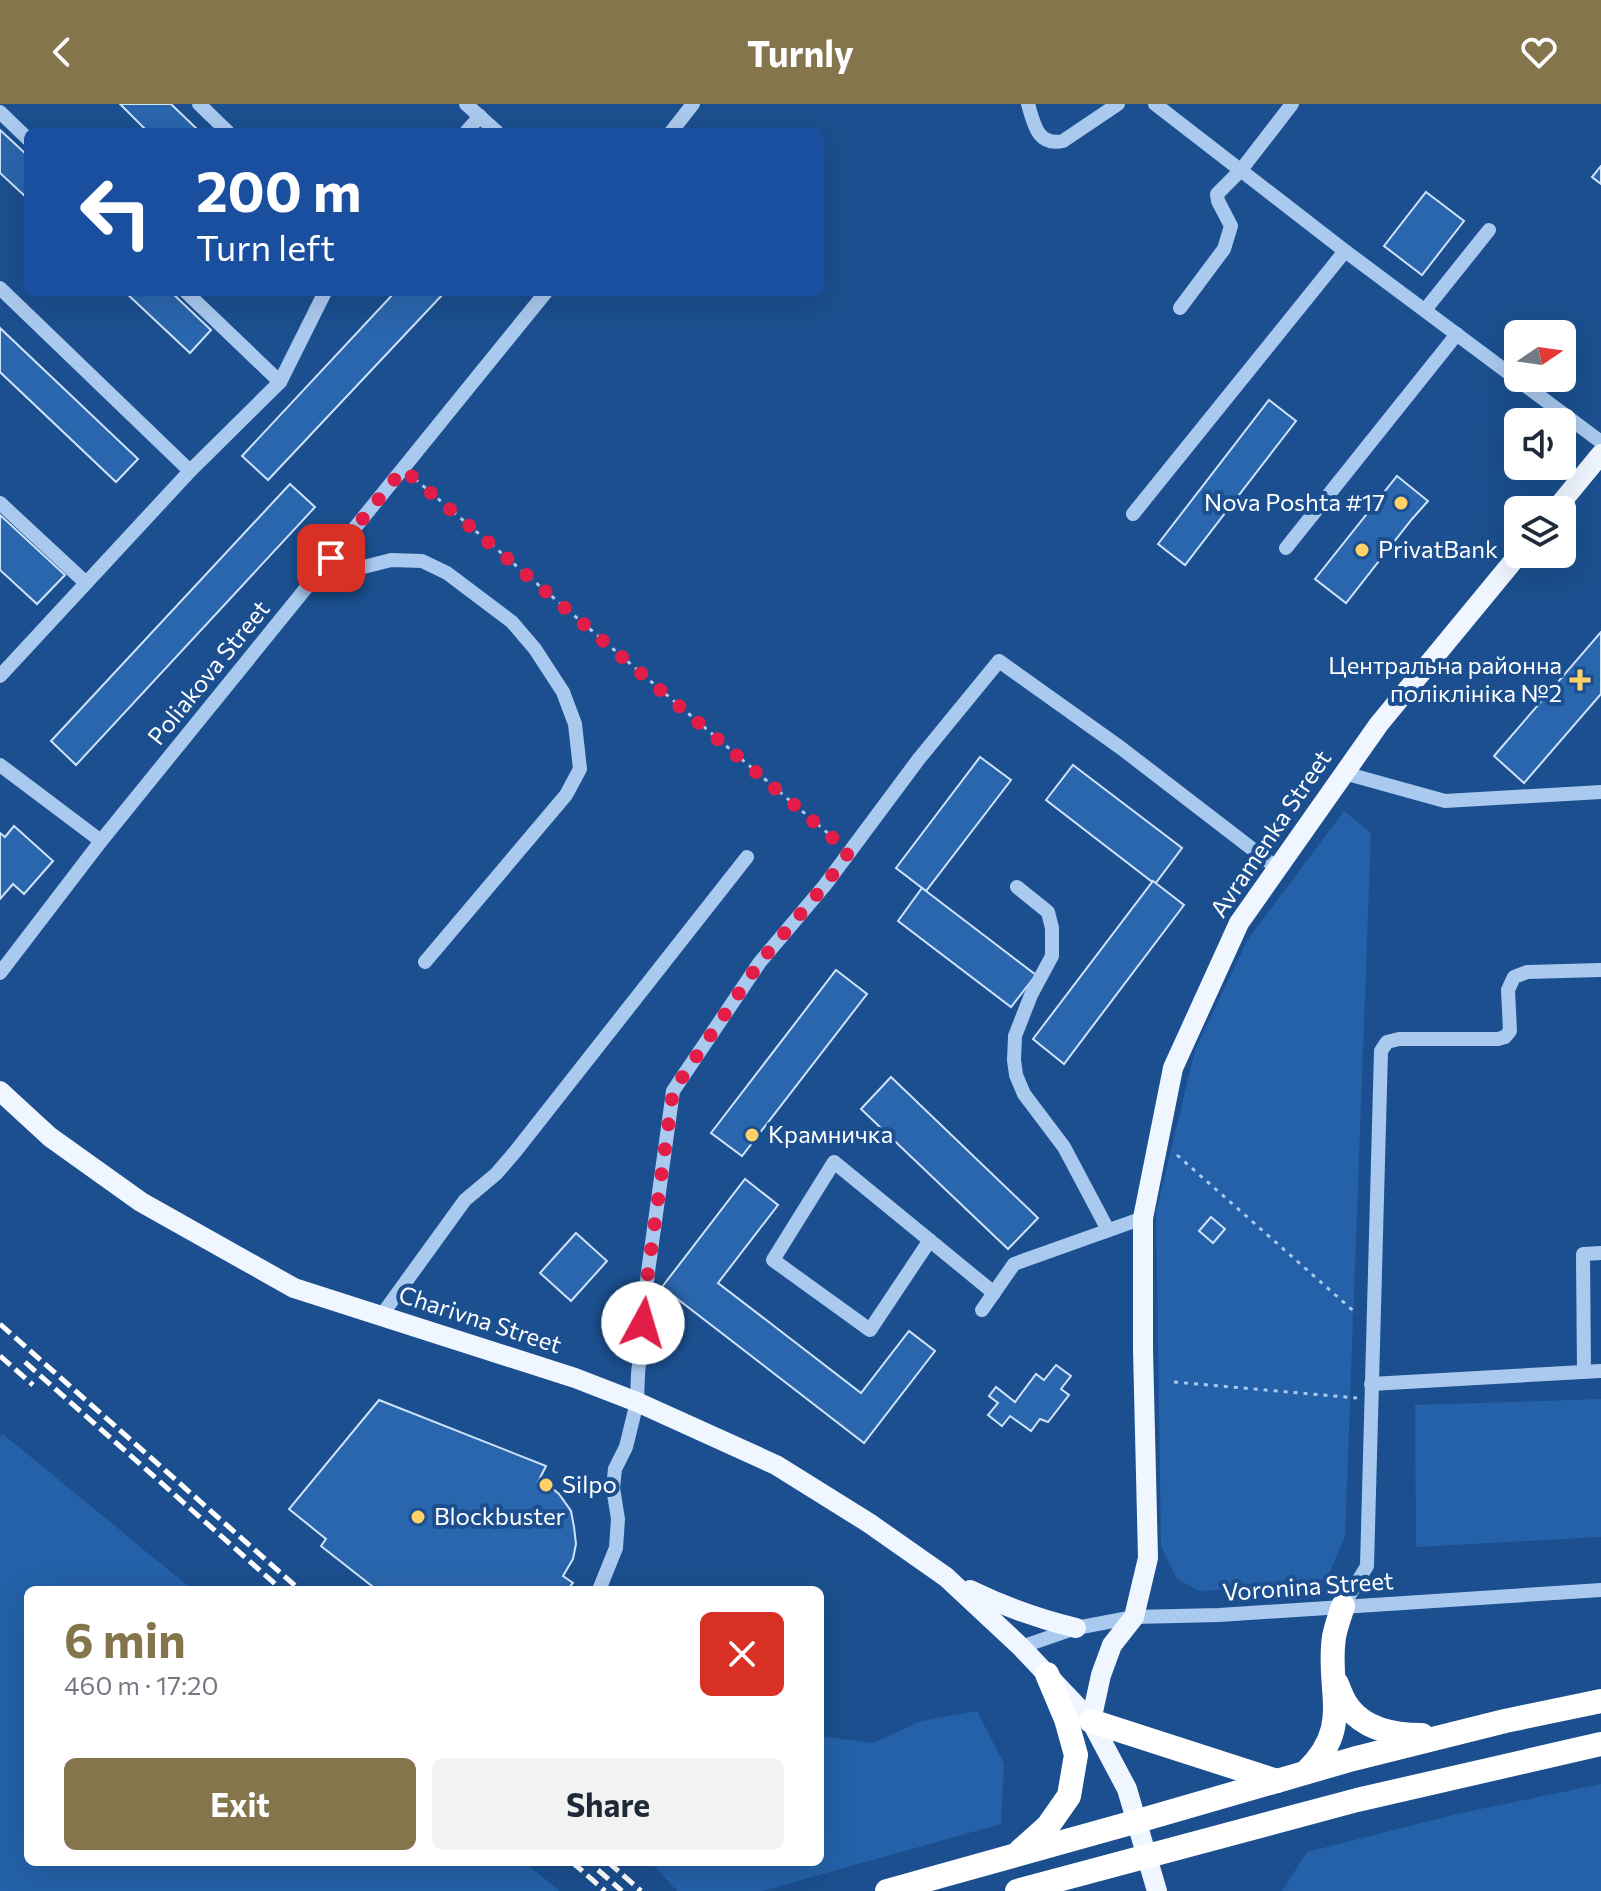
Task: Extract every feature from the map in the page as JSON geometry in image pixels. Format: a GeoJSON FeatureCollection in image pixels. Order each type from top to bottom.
{"type":"FeatureCollection","features":[{"type":"Feature","properties":{"kind":"highway"},"geometry":{"type":"LineString","coordinates":[[1306,1772],[1319,1760],[1329,1743],[1335,1721],[1334,1637],[1343,1606]]}},
{"type":"Feature","properties":{"kind":"highway"},"geometry":{"type":"LineString","coordinates":[[1017,1854],[1048,1826],[1069,1796],[1076,1755],[1066,1719],[1047,1674]]}},
{"type":"Feature","properties":{"kind":"highway"},"geometry":{"type":"LineString","coordinates":[[1334,1679],[1348,1708],[1374,1728],[1402,1735],[1450,1736]]}},
{"type":"Feature","properties":{"kind":"highway"},"geometry":{"type":"LineString","coordinates":[[887,1891],[1353,1759],[1601,1701]]}},
{"type":"Feature","properties":{"kind":"highway"},"geometry":{"type":"LineString","coordinates":[[1091,1721],[1277,1781]]}},
{"type":"Feature","properties":{"kind":"highway"},"geometry":{"type":"LineString","coordinates":[[1017,1891],[1357,1800],[1601,1744]]}},
{"type":"Feature","properties":{"kind":"main road"},"geometry":{"type":"LineString","coordinates":[[1566,496],[1601,454]]}},
{"type":"Feature","properties":{"kind":"main road","name":"Avramenka Street"},"geometry":{"type":"LineString","coordinates":[[1134,1617],[1148,1558],[1143,1218],[1173,1068],[1239,923],[1379,724],[1507,568]]}},
{"type":"Feature","properties":{"kind":"main road","name":"Charivna Street"},"geometry":{"type":"LineString","coordinates":[[0,1091],[50,1137],[141,1202],[294,1288],[575,1378],[637,1402],[776,1465],[869,1523],[946,1577],[1021,1647],[1091,1721],[1127,1789],[1157,1891]]}},
{"type":"Feature","properties":{"kind":"main road"},"geometry":{"type":"LineString","coordinates":[[946,1577],[1006,1606],[1076,1628]]}},
{"type":"Feature","properties":{"kind":"main road"},"geometry":{"type":"LineString","coordinates":[[1091,1721],[1101,1675],[1112,1645],[1134,1617]]}},
{"type":"Feature","properties":{"kind":"street"},"geometry":{"type":"LineString","coordinates":[[199,104],[224,128]]}},
{"type":"Feature","properties":{"kind":"street"},"geometry":{"type":"LineString","coordinates":[[466,104],[493,128]]}},
{"type":"Feature","properties":{"kind":"street"},"geometry":{"type":"LineString","coordinates":[[674,128],[693,104]]}},
{"type":"Feature","properties":{"kind":"street"},"geometry":{"type":"LineString","coordinates":[[1028,104],[1036,131],[1046,141],[1055,143],[1063,141],[1118,104]]}},
{"type":"Feature","properties":{"kind":"street"},"geometry":{"type":"LineString","coordinates":[[1155,104],[1601,442]]}},
{"type":"Feature","properties":{"kind":"street"},"geometry":{"type":"LineString","coordinates":[[1180,308],[1224,249],[1231,226],[1217,194],[1241,170],[1292,104]]}},
{"type":"Feature","properties":{"kind":"street"},"geometry":{"type":"LineString","coordinates":[[0,112],[24,135]]}},
{"type":"Feature","properties":{"kind":"street"},"geometry":{"type":"LineString","coordinates":[[470,128],[480,116]]}},
{"type":"Feature","properties":{"kind":"street"},"geometry":{"type":"LineString","coordinates":[[1425,310],[1489,230]]}},
{"type":"Feature","properties":{"kind":"street"},"geometry":{"type":"LineString","coordinates":[[1133,514],[1345,251]]}},
{"type":"Feature","properties":{"kind":"street"},"geometry":{"type":"LineString","coordinates":[[0,288],[190,471]]}},
{"type":"Feature","properties":{"kind":"street"},"geometry":{"type":"LineString","coordinates":[[190,296],[280,382]]}},
{"type":"Feature","properties":{"kind":"street"},"geometry":{"type":"LineString","coordinates":[[0,676],[190,471],[280,382],[323,296]]}},
{"type":"Feature","properties":{"kind":"street","name":"Poliakova Street"},"geometry":{"type":"LineString","coordinates":[[0,973],[101,841],[543,296]]}},
{"type":"Feature","properties":{"kind":"street"},"geometry":{"type":"LineString","coordinates":[[1286,548],[1457,334]]}},
{"type":"Feature","properties":{"kind":"street"},"geometry":{"type":"LineString","coordinates":[[0,503],[86,583]]}},
{"type":"Feature","properties":{"kind":"street"},"geometry":{"type":"LineString","coordinates":[[312,581],[391,560],[422,561],[447,573],[520,631],[563,692],[575,724],[580,769],[566,795],[425,962]]}},
{"type":"Feature","properties":{"kind":"street"},"geometry":{"type":"LineString","coordinates":[[601,1586],[616,1548],[615,1469],[626,1447],[637,1402],[648,1272],[673,1091],[760,962],[825,885],[918,760],[999,661],[1121,748],[1277,868]]}},
{"type":"Feature","properties":{"kind":"street"},"geometry":{"type":"LineString","coordinates":[[0,765],[101,841]]}},
{"type":"Feature","properties":{"kind":"street"},"geometry":{"type":"LineString","coordinates":[[1344,773],[1445,801],[1601,792]]}},
{"type":"Feature","properties":{"kind":"street"},"geometry":{"type":"LineString","coordinates":[[381,1316],[465,1200],[496,1174],[515,1152],[747,857]]}},
{"type":"Feature","properties":{"kind":"street"},"geometry":{"type":"LineString","coordinates":[[1017,887],[1048,912],[1052,928],[1052,956],[1031,995],[1015,1036],[1016,1075],[1024,1094],[1064,1147],[1108,1230]]}},
{"type":"Feature","properties":{"kind":"street"},"geometry":{"type":"LineString","coordinates":[[1343,1606],[1367,1566],[1381,1051],[1387,1042],[1399,1039],[1505,1037],[1510,1031],[1508,990],[1514,977],[1527,972],[1601,970]]}},
{"type":"Feature","properties":{"kind":"street"},"geometry":{"type":"LineString","coordinates":[[930,1240],[870,1330],[773,1260],[834,1162],[930,1240],[994,1293]]}},
{"type":"Feature","properties":{"kind":"street"},"geometry":{"type":"LineString","coordinates":[[982,1310],[1014,1264],[1143,1218]]}},
{"type":"Feature","properties":{"kind":"street"},"geometry":{"type":"LineString","coordinates":[[1584,1372],[1583,1254],[1601,1253]]}},
{"type":"Feature","properties":{"kind":"street"},"geometry":{"type":"LineString","coordinates":[[1371,1391],[1601,1371]]}},
{"type":"Feature","properties":{"kind":"street","name":"Voronina Street"},"geometry":{"type":"LineString","coordinates":[[1021,1647],[1076,1628],[1134,1617],[1219,1615],[1601,1590]]}},
{"type":"Feature","properties":{"kind":"path"},"geometry":{"type":"LineString","coordinates":[[403,469],[849,852]]}},
{"type":"Feature","properties":{"kind":"path"},"geometry":{"type":"LineString","coordinates":[[1177,1155],[1373,1329]]}},
{"type":"Feature","properties":{"kind":"path"},"geometry":{"type":"LineString","coordinates":[[1174,1382],[1371,1391]]}},
{"type":"Feature","properties":{"kind":"shaded area"},"geometry":{"type":"Polygon","coordinates":[[[1344,811],[1371,833],[1345,1537],[1328,1576],[1313,1585],[1199,1591],[1177,1579],[1161,1546],[1156,1212],[1195,1050],[1248,939],[1344,811]]]}},
{"type":"Feature","properties":{"kind":"shaded area"},"geometry":{"type":"Polygon","coordinates":[[[1601,1399],[1601,1537],[1416,1547],[1415,1405],[1601,1399]]]}},
{"type":"Feature","properties":{"kind":"shaded area"},"geometry":{"type":"Polygon","coordinates":[[[3,1434],[188,1586],[24,1586],[24,1866],[529,1866],[560,1891],[0,1891],[0,1437],[3,1434]]]}},
{"type":"Feature","properties":{"kind":"shaded area"},"geometry":{"type":"Polygon","coordinates":[[[977,1711],[1004,1764],[1001,1824],[762,1891],[677,1891],[655,1866],[824,1866],[824,1737],[873,1743],[921,1721],[977,1711]]]}},
{"type":"Feature","properties":{"kind":"shaded area"},"geometry":{"type":"Polygon","coordinates":[[[1601,1784],[1601,1891],[1282,1891],[1307,1852],[1461,1813],[1601,1784]]]}},
{"type":"Feature","properties":{"kind":"building"},"geometry":{"type":"Polygon","coordinates":[[[120,104],[171,104],[196,128],[144,128],[120,104]]]}},
{"type":"Feature","properties":{"kind":"building"},"geometry":{"type":"Polygon","coordinates":[[[0,130],[24,152],[24,195],[0,173],[0,130]]]}},
{"type":"Feature","properties":{"kind":"building"},"geometry":{"type":"Polygon","coordinates":[[[1601,166],[1601,184],[1592,177],[1601,166]]]}},
{"type":"Feature","properties":{"kind":"building"},"geometry":{"type":"Polygon","coordinates":[[[1426,192],[1464,221],[1422,275],[1384,246],[1426,192]]]}},
{"type":"Feature","properties":{"kind":"building"},"geometry":{"type":"Polygon","coordinates":[[[129,296],[175,296],[211,330],[190,353],[129,296]]]}},
{"type":"Feature","properties":{"kind":"building"},"geometry":{"type":"Polygon","coordinates":[[[391,296],[441,296],[268,480],[242,456],[391,296]]]}},
{"type":"Feature","properties":{"kind":"building"},"geometry":{"type":"Polygon","coordinates":[[[0,328],[138,459],[116,482],[0,372],[0,328]]]}},
{"type":"Feature","properties":{"kind":"building"},"geometry":{"type":"Polygon","coordinates":[[[1269,400],[1296,421],[1185,565],[1158,544],[1269,400]]]}},
{"type":"Feature","properties":{"kind":"building"},"geometry":{"type":"Polygon","coordinates":[[[1397,476],[1428,501],[1346,603],[1315,579],[1397,476]]]}},
{"type":"Feature","properties":{"kind":"building"},"geometry":{"type":"Polygon","coordinates":[[[290,484],[315,507],[76,765],[51,741],[290,484]]]}},
{"type":"Feature","properties":{"kind":"building"},"geometry":{"type":"Polygon","coordinates":[[[0,515],[65,575],[37,604],[0,570],[0,515]]]}},
{"type":"Feature","properties":{"kind":"building"},"geometry":{"type":"Polygon","coordinates":[[[1601,632],[1601,694],[1524,783],[1494,756],[1601,632]]]}},
{"type":"Feature","properties":{"kind":"building"},"geometry":{"type":"Polygon","coordinates":[[[980,757],[1011,780],[926,891],[896,868],[980,757]]]}},
{"type":"Feature","properties":{"kind":"building"},"geometry":{"type":"Polygon","coordinates":[[[1073,765],[1182,848],[1155,884],[1046,800],[1073,765]]]}},
{"type":"Feature","properties":{"kind":"building"},"geometry":{"type":"Polygon","coordinates":[[[14,826],[53,861],[24,894],[13,884],[0,899],[0,833],[5,837],[14,826]]]}},
{"type":"Feature","properties":{"kind":"building"},"geometry":{"type":"Polygon","coordinates":[[[1153,881],[1184,905],[1064,1064],[1033,1039],[1153,881]]]}},
{"type":"Feature","properties":{"kind":"building"},"geometry":{"type":"Polygon","coordinates":[[[922,888],[1036,975],[1011,1007],[898,921],[922,888]]]}},
{"type":"Feature","properties":{"kind":"building"},"geometry":{"type":"Polygon","coordinates":[[[836,970],[867,994],[742,1156],[711,1133],[836,970]]]}},
{"type":"Feature","properties":{"kind":"building"},"geometry":{"type":"Polygon","coordinates":[[[891,1077],[1038,1218],[1008,1249],[861,1109],[891,1077]]]}},
{"type":"Feature","properties":{"kind":"building"},"geometry":{"type":"Polygon","coordinates":[[[745,1179],[778,1205],[718,1283],[861,1393],[909,1331],[935,1351],[864,1443],[662,1287],[745,1179]]]}},
{"type":"Feature","properties":{"kind":"building"},"geometry":{"type":"Polygon","coordinates":[[[1211,1217],[1225,1229],[1213,1243],[1199,1231],[1211,1217]]]}},
{"type":"Feature","properties":{"kind":"building"},"geometry":{"type":"Polygon","coordinates":[[[576,1233],[607,1261],[571,1301],[540,1273],[576,1233]]]}},
{"type":"Feature","properties":{"kind":"building"},"geometry":{"type":"Polygon","coordinates":[[[1056,1365],[1071,1376],[1061,1389],[1069,1395],[1048,1422],[1040,1419],[1031,1431],[1010,1416],[1002,1426],[988,1415],[998,1403],[989,1396],[996,1387],[1015,1402],[1036,1374],[1044,1380],[1056,1365]]]}},
{"type":"Feature","properties":{"kind":"building"},"geometry":{"type":"Polygon","coordinates":[[[379,1400],[546,1466],[538,1482],[559,1494],[571,1511],[576,1544],[573,1559],[563,1576],[573,1583],[570,1586],[372,1586],[321,1546],[326,1539],[289,1509],[379,1400]]]}},
{"type":"Feature","properties":{"kind":"railway"},"geometry":{"type":"LineString","coordinates":[[0,1324],[295,1586]]}},
{"type":"Feature","properties":{"kind":"railway"},"geometry":{"type":"LineString","coordinates":[[0,1356],[33,1385]]}},
{"type":"Feature","properties":{"kind":"railway"},"geometry":{"type":"LineString","coordinates":[[25,1362],[277,1586]]}},
{"type":"Feature","properties":{"kind":"railway"},"geometry":{"type":"LineString","coordinates":[[577,1866],[605,1891]]}},
{"type":"Feature","properties":{"kind":"railway"},"geometry":{"type":"LineString","coordinates":[[613,1866],[641,1891]]}},
{"type":"Feature","properties":{"kind":"railway"},"geometry":{"type":"LineString","coordinates":[[598,1870],[622,1891]]}},
{"type":"Feature","properties":{"kind":"place","name":"Nova Poshta #17"},"geometry":{"type":"Point","coordinates":[1401,503]}},
{"type":"Feature","properties":{"kind":"place","name":"PrivatBank"},"geometry":{"type":"Point","coordinates":[1362,550]}},
{"type":"Feature","properties":{"kind":"place","name":"Центральна районна поліклініка №2"},"geometry":{"type":"Point","coordinates":[1580,680]}},
{"type":"Feature","properties":{"kind":"place","name":"Крамничка"},"geometry":{"type":"Point","coordinates":[752,1135]}},
{"type":"Feature","properties":{"kind":"place","name":"Silpo"},"geometry":{"type":"Point","coordinates":[546,1485]}},
{"type":"Feature","properties":{"kind":"place","name":"Blockbuster"},"geometry":{"type":"Point","coordinates":[418,1517]}},
{"type":"Feature","properties":{"kind":"route"},"geometry":{"type":"LineString","coordinates":[[331,558],[403,469],[849,852],[760,962],[673,1091],[643,1323]]}}]}
